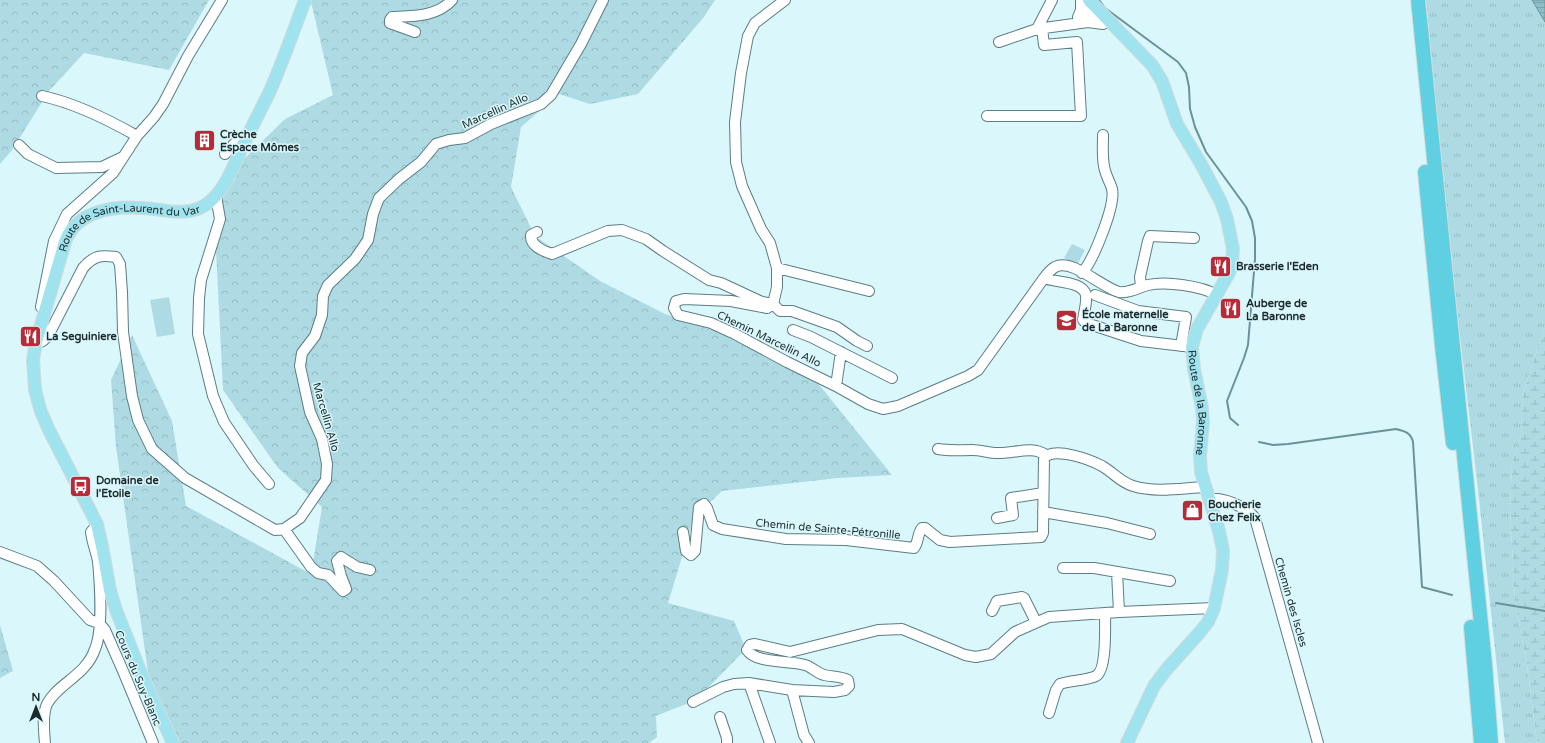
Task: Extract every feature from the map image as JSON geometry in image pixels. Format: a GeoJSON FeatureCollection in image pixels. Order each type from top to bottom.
{"type":"FeatureCollection","features":[{"type":"Feature","properties":{"kind":"highway"},"geometry":{"type":"LineString","coordinates":[[1408,0],[1475,666],[1481,743]]}},
{"type":"Feature","properties":{"kind":"highway"},"geometry":{"type":"LineString","coordinates":[[1418,0],[1485,664],[1491,743]]}},
{"type":"Feature","properties":{"kind":"main road","name":"Route de Saint-Laurent du Var"},"geometry":{"type":"LineString","coordinates":[[173,743],[143,678],[116,610],[110,590],[97,524],[40,407],[35,390],[33,369],[36,342],[67,236],[73,226],[91,214],[119,208],[142,208],[178,212],[192,211],[202,208],[216,196],[228,177],[269,92],[305,0]]}},
{"type":"Feature","properties":{"kind":"main road","name":"Route de la Baronne"},"geometry":{"type":"LineString","coordinates":[[1087,8],[1107,23],[1152,65],[1162,81],[1177,124],[1211,183],[1227,219],[1233,250],[1232,263],[1229,273],[1187,346],[1194,369],[1202,408],[1200,463],[1205,487],[1220,536],[1223,560],[1214,608],[1208,622],[1154,686],[1127,743]]}},
{"type":"Feature","properties":{"kind":"street"},"geometry":{"type":"LineString","coordinates":[[42,322],[39,316],[54,241],[66,214],[113,173],[137,136],[154,117],[163,104],[188,56],[222,0]]}},
{"type":"Feature","properties":{"kind":"street"},"geometry":{"type":"LineString","coordinates":[[415,32],[390,23],[390,20],[392,17],[430,14],[450,3],[452,0]]}},
{"type":"Feature","properties":{"kind":"street","name":"Marcellin Allo"},"geometry":{"type":"LineString","coordinates":[[284,529],[300,518],[326,480],[327,464],[322,439],[310,412],[300,366],[302,353],[315,336],[322,315],[323,296],[328,285],[355,259],[368,240],[373,214],[380,198],[399,179],[421,162],[436,144],[448,140],[465,138],[491,124],[541,104],[551,95],[581,44],[603,0]]}},
{"type":"Feature","properties":{"kind":"street"},"geometry":{"type":"LineString","coordinates":[[773,304],[777,287],[777,268],[770,243],[761,229],[742,186],[736,162],[735,122],[741,73],[748,36],[755,23],[785,0]]}},
{"type":"Feature","properties":{"kind":"street"},"geometry":{"type":"LineString","coordinates":[[987,116],[1080,116],[1078,42],[1044,45],[1039,29],[1052,0]]}},
{"type":"Feature","properties":{"kind":"street"},"geometry":{"type":"LineString","coordinates":[[999,42],[1039,29],[1071,24],[1087,8],[1107,23]]}},
{"type":"Feature","properties":{"kind":"street"},"geometry":{"type":"LineString","coordinates":[[42,96],[62,100],[120,126],[137,136]]}},
{"type":"Feature","properties":{"kind":"street"},"geometry":{"type":"LineString","coordinates":[[1082,273],[1087,268],[1094,253],[1112,207],[1112,189],[1104,166],[1103,135]]}},
{"type":"Feature","properties":{"kind":"street"},"geometry":{"type":"LineString","coordinates":[[225,154],[234,144],[239,143],[243,145]]}},
{"type":"Feature","properties":{"kind":"street"},"geometry":{"type":"LineString","coordinates":[[19,145],[28,154],[56,168],[102,167],[123,157]]}},
{"type":"Feature","properties":{"kind":"street"},"geometry":{"type":"LineString","coordinates":[[216,196],[220,219],[201,280],[198,334],[213,396],[224,422],[269,484]]}},
{"type":"Feature","properties":{"kind":"street"},"geometry":{"type":"LineString","coordinates":[[537,232],[531,235],[531,240],[534,245],[552,254],[608,231],[622,230],[646,239],[709,280],[721,283],[762,302],[773,304],[780,310],[792,311],[837,327],[867,346]]}},
{"type":"Feature","properties":{"kind":"street"},"geometry":{"type":"LineString","coordinates":[[1140,287],[1140,277],[1150,236],[1194,238]]}},
{"type":"Feature","properties":{"kind":"street"},"geometry":{"type":"LineString","coordinates":[[36,342],[39,343],[48,336],[83,268],[90,260],[103,255],[116,257],[120,264],[123,332],[132,396],[138,420],[152,449],[185,478],[275,530],[284,529],[311,567],[318,573],[328,575],[343,590],[346,589],[337,561],[341,557],[357,566],[370,570]]}},
{"type":"Feature","properties":{"kind":"street","name":"Chemin Marcellin Allo"},"geometry":{"type":"LineString","coordinates":[[773,304],[767,308],[731,301],[684,299],[676,301],[674,308],[678,315],[711,324],[735,334],[868,404],[883,409],[898,406],[968,376],[978,370],[1044,278],[1056,266],[1071,266],[1110,289],[1121,292],[1154,284],[1195,286],[1208,290],[1217,295]]}},
{"type":"Feature","properties":{"kind":"street"},"geometry":{"type":"LineString","coordinates":[[777,268],[869,291]]}},
{"type":"Feature","properties":{"kind":"street"},"geometry":{"type":"LineString","coordinates":[[1044,278],[1050,281],[1073,284],[1084,290],[1086,299],[1083,320],[1086,323],[1141,341],[1187,346],[1186,317],[1138,311],[1095,295]]}},
{"type":"Feature","properties":{"kind":"street"},"geometry":{"type":"LineString","coordinates":[[793,330],[811,337],[892,378]]}},
{"type":"Feature","properties":{"kind":"street"},"geometry":{"type":"LineString","coordinates":[[836,386],[841,352]]}},
{"type":"Feature","properties":{"kind":"street"},"geometry":{"type":"LineString","coordinates":[[938,449],[946,451],[974,450],[998,454],[1025,450],[1040,451],[1046,455],[1055,453],[1072,455],[1103,467],[1118,480],[1134,486],[1151,489],[1205,487]]}},
{"type":"Feature","properties":{"kind":"street","name":"Chemin de Sainte-Pétronille"},"geometry":{"type":"LineString","coordinates":[[683,532],[686,551],[691,554],[695,551],[699,507],[704,504],[713,525],[722,529],[786,539],[846,540],[914,548],[917,544],[919,532],[922,528],[925,528],[940,540],[950,542],[1041,536],[1043,533],[1044,458],[1046,455]]}},
{"type":"Feature","properties":{"kind":"street"},"geometry":{"type":"LineString","coordinates":[[997,518],[1013,515],[1012,498],[1043,493]]}},
{"type":"Feature","properties":{"kind":"street","name":"Chemin des Iscles"},"geometry":{"type":"LineString","coordinates":[[1209,500],[1217,498],[1222,499],[1250,511],[1254,518],[1318,743]]}},
{"type":"Feature","properties":{"kind":"street"},"geometry":{"type":"LineString","coordinates":[[1043,512],[1108,524],[1150,534]]}},
{"type":"Feature","properties":{"kind":"street"},"geometry":{"type":"LineString","coordinates":[[45,743],[44,726],[47,704],[55,694],[86,666],[92,658],[96,648],[99,633],[100,586],[98,562],[91,532],[97,524]]}},
{"type":"Feature","properties":{"kind":"street"},"geometry":{"type":"LineString","coordinates":[[0,552],[37,566],[54,581],[90,620],[99,623]]}},
{"type":"Feature","properties":{"kind":"street"},"geometry":{"type":"LineString","coordinates":[[1063,568],[1094,568],[1170,581]]}},
{"type":"Feature","properties":{"kind":"street"},"geometry":{"type":"LineString","coordinates":[[1120,572],[1122,612]]}},
{"type":"Feature","properties":{"kind":"street"},"geometry":{"type":"LineString","coordinates":[[992,611],[997,601],[1022,597],[1024,598],[1036,622]]}},
{"type":"Feature","properties":{"kind":"street"},"geometry":{"type":"LineString","coordinates":[[693,702],[723,687],[749,683],[792,690],[834,692],[845,690],[849,686],[848,680],[842,677],[823,675],[805,665],[762,658],[750,654],[747,650],[750,645],[755,644],[790,652],[878,630],[902,629],[965,655],[976,657],[991,654],[1015,632],[1049,616],[1214,608]]}},
{"type":"Feature","properties":{"kind":"street"},"geometry":{"type":"LineString","coordinates":[[1049,714],[1056,690],[1060,684],[1099,673],[1104,652],[1105,613]]}},
{"type":"Feature","properties":{"kind":"street","name":"Cours du Suy-Blanc"},"geometry":{"type":"LineString","coordinates":[[99,623],[105,630],[153,743]]}},
{"type":"Feature","properties":{"kind":"street"},"geometry":{"type":"LineString","coordinates":[[749,683],[770,743]]}},
{"type":"Feature","properties":{"kind":"street"},"geometry":{"type":"LineString","coordinates":[[792,690],[804,734],[810,743]]}},
{"type":"Feature","properties":{"kind":"street"},"geometry":{"type":"LineString","coordinates":[[720,717],[727,738],[727,743]]}},
{"type":"Feature","properties":{"kind":"green space"},"geometry":{"type":"Polygon","coordinates":[[[0,0],[209,0],[169,70],[84,53],[49,91],[12,150],[0,164],[0,0]]]}},
{"type":"Feature","properties":{"kind":"green space"},"geometry":{"type":"Polygon","coordinates":[[[307,0],[715,0],[704,17],[638,94],[590,104],[559,94],[521,127],[511,187],[535,236],[600,281],[665,314],[715,331],[812,376],[892,475],[838,478],[722,491],[694,517],[668,603],[734,621],[746,649],[696,700],[656,716],[657,737],[649,743],[172,743],[149,679],[116,447],[111,380],[132,335],[172,421],[186,506],[311,574],[322,507],[278,468],[223,390],[213,189],[285,119],[333,95],[312,6],[307,0]]]}},
{"type":"Feature","properties":{"kind":"green space"},"geometry":{"type":"Polygon","coordinates":[[[1426,0],[1532,0],[1545,22],[1545,326],[1523,393],[1521,435],[1512,463],[1510,511],[1515,602],[1527,665],[1537,743],[1505,743],[1478,490],[1450,251],[1426,0]]]}},
{"type":"Feature","properties":{"kind":"green space"},"geometry":{"type":"Polygon","coordinates":[[[1072,244],[1085,250],[1077,265],[1064,258],[1072,244]]]}},
{"type":"Feature","properties":{"kind":"green space"},"geometry":{"type":"Polygon","coordinates":[[[169,297],[175,334],[157,337],[150,300],[169,297]]]}},
{"type":"Feature","properties":{"kind":"green space"},"geometry":{"type":"Polygon","coordinates":[[[1545,326],[1545,743],[1537,743],[1527,665],[1515,602],[1510,511],[1512,463],[1521,435],[1523,393],[1545,326]]]}},
{"type":"Feature","properties":{"kind":"green space"},"geometry":{"type":"Polygon","coordinates":[[[0,625],[13,671],[0,678],[0,625]]]}},
{"type":"Feature","properties":{"kind":"shaded area"},"geometry":{"type":"Polygon","coordinates":[[[1532,0],[1545,0],[1545,22],[1532,0]]]}},
{"type":"Feature","properties":{"kind":"waterway"},"geometry":{"type":"LineString","coordinates":[[1099,0],[1105,8],[1178,62],[1186,73],[1189,87],[1190,109],[1195,127],[1206,152],[1246,207],[1252,221],[1255,238],[1255,259],[1248,345],[1227,401],[1230,418],[1238,425]]}},
{"type":"Feature","properties":{"kind":"waterway"},"geometry":{"type":"LineString","coordinates":[[1259,442],[1273,445],[1288,444],[1396,429],[1411,436],[1413,442],[1422,587],[1452,595]]}},
{"type":"Feature","properties":{"kind":"waterway"},"geometry":{"type":"LineString","coordinates":[[1496,603],[1545,611]]}},
{"type":"Feature","properties":{"kind":"place","name":"Crèche Espace Mômes"},"geometry":{"type":"Point","coordinates":[204,140]}},
{"type":"Feature","properties":{"kind":"place","name":"Brasserie l'Eden"},"geometry":{"type":"Point","coordinates":[1220,266]}},
{"type":"Feature","properties":{"kind":"place","name":"Auberge de La Baronne"},"geometry":{"type":"Point","coordinates":[1230,309]}},
{"type":"Feature","properties":{"kind":"place","name":"École maternelle de La Baronne"},"geometry":{"type":"Point","coordinates":[1067,320]}},
{"type":"Feature","properties":{"kind":"place","name":"La Seguiniere"},"geometry":{"type":"Point","coordinates":[31,336]}},
{"type":"Feature","properties":{"kind":"place","name":"Domaine de l'Etoile"},"geometry":{"type":"Point","coordinates":[81,486]}},
{"type":"Feature","properties":{"kind":"place","name":"Boucherie Chez Felix"},"geometry":{"type":"Point","coordinates":[1193,510]}}]}
